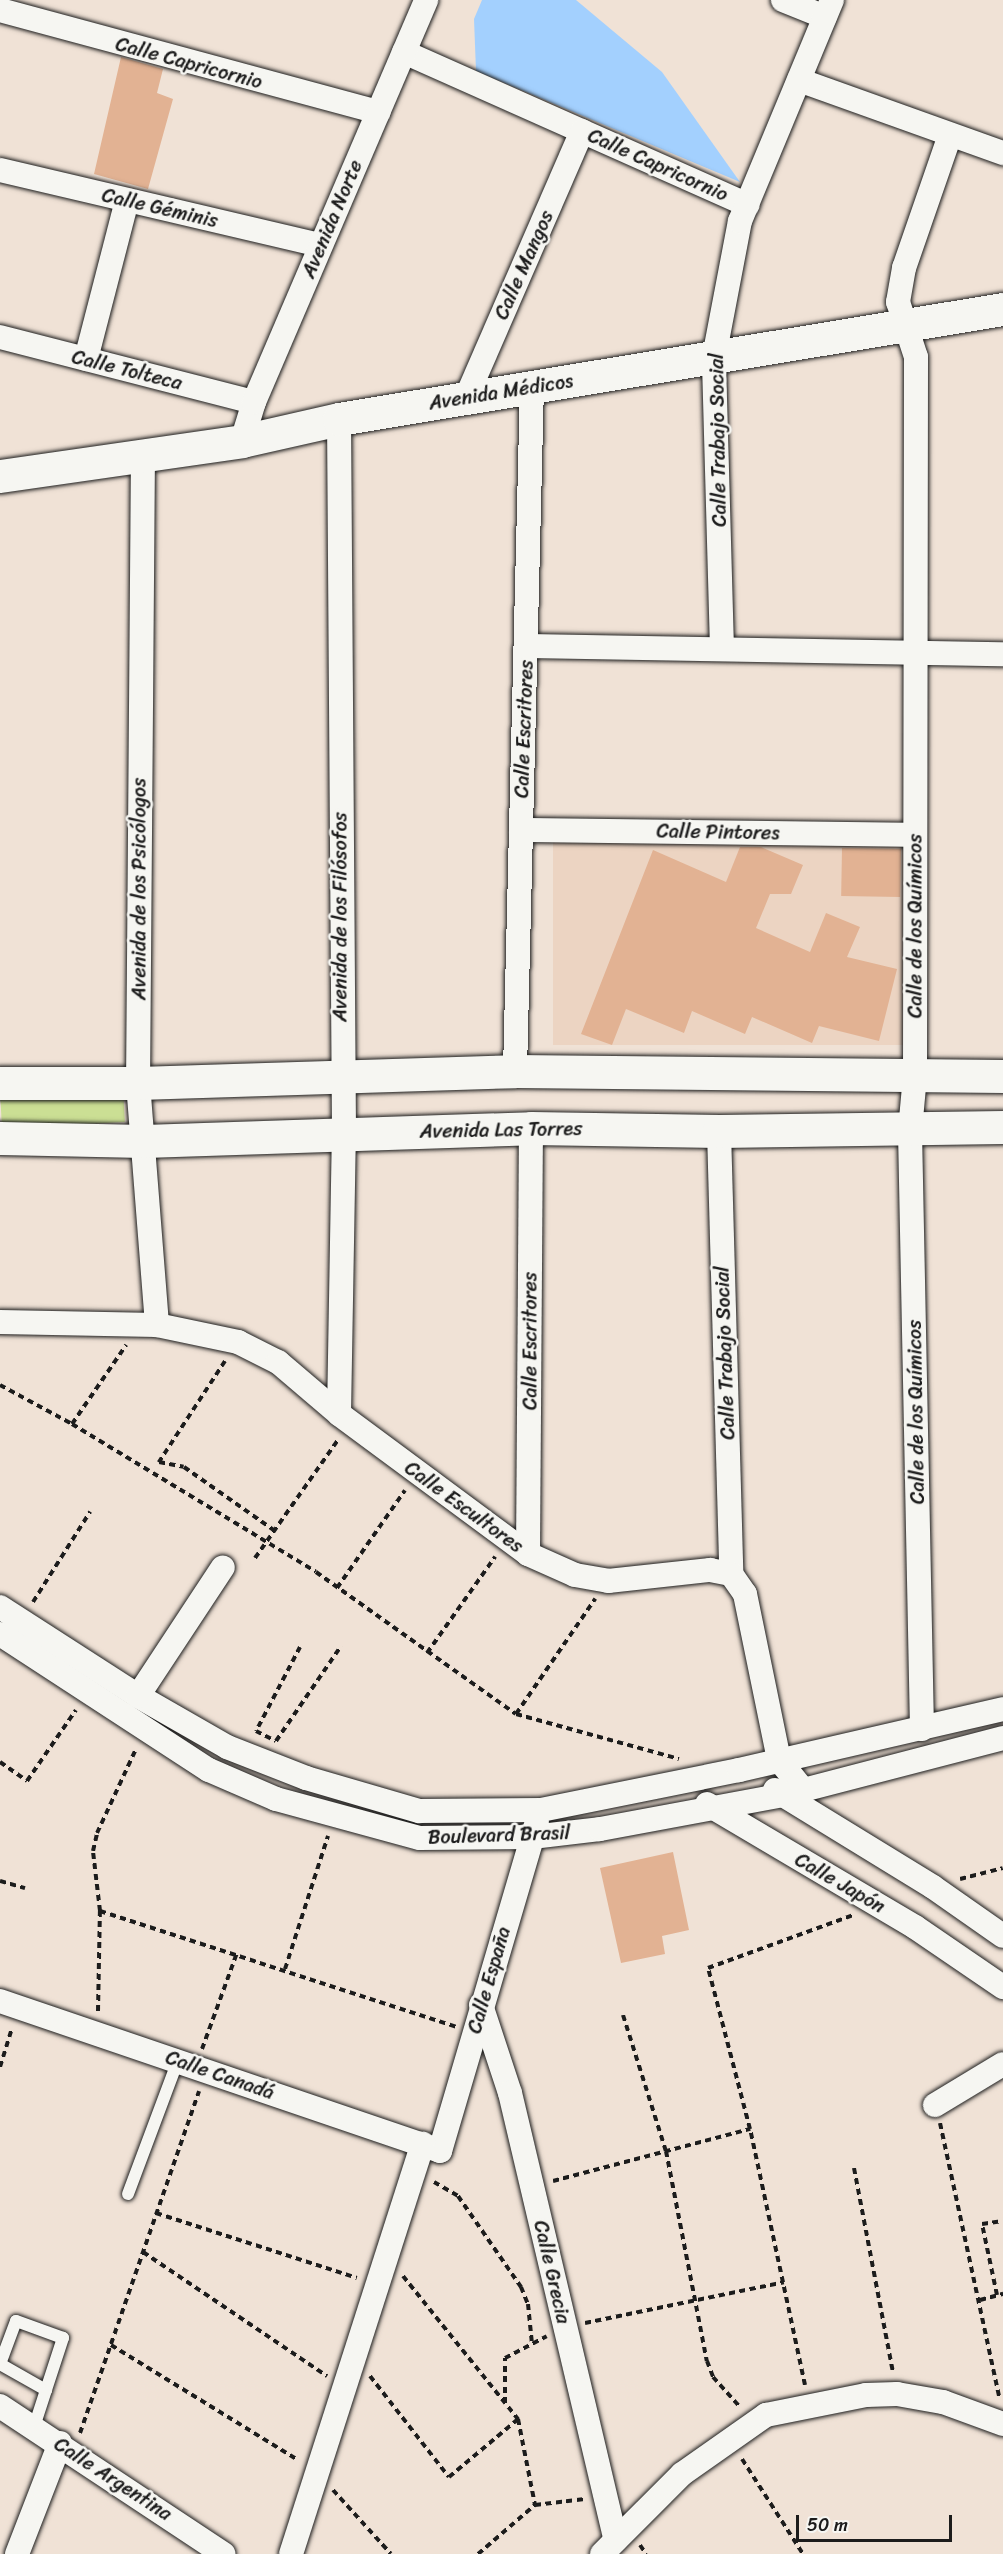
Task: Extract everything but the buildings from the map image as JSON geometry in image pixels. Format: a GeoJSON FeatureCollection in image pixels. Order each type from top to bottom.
{"type":"FeatureCollection","features":[{"type":"Feature","properties":{"kind":"main road","name":"Avenida Médicos"},"geometry":{"type":"LineString","coordinates":[[0,476],[142,452],[242,441],[339,419],[1003,309]]}},
{"type":"Feature","properties":{"kind":"main road"},"geometry":{"type":"LineString","coordinates":[[0,1083],[138,1083],[515,1071],[1003,1076]]}},
{"type":"Feature","properties":{"kind":"main road","name":"Avenida Las Torres"},"geometry":{"type":"LineString","coordinates":[[0,1138],[144,1142],[344,1132],[531,1128],[719,1131],[1003,1127]]}},
{"type":"Feature","properties":{"kind":"street","name":"Avenida Norte"},"geometry":{"type":"LineString","coordinates":[[242,441],[254,402],[426,0]]}},
{"type":"Feature","properties":{"kind":"street"},"geometry":{"type":"LineString","coordinates":[[783,0],[829,8]]}},
{"type":"Feature","properties":{"kind":"street","name":"Calle Trabajo Social"},"geometry":{"type":"LineString","coordinates":[[722,649],[714,357],[740,221],[829,8]]}},
{"type":"Feature","properties":{"kind":"street","name":"Calle Capricornio"},"geometry":{"type":"LineString","coordinates":[[0,10],[378,112]]}},
{"type":"Feature","properties":{"kind":"street","name":"Calle Capricornio"},"geometry":{"type":"LineString","coordinates":[[404,52],[748,205]]}},
{"type":"Feature","properties":{"kind":"street"},"geometry":{"type":"LineString","coordinates":[[799,80],[1003,153]]}},
{"type":"Feature","properties":{"kind":"street","name":"Calle Mangos"},"geometry":{"type":"LineString","coordinates":[[466,398],[582,131]]}},
{"type":"Feature","properties":{"kind":"street","name":"Calle de los Químicos"},"geometry":{"type":"LineString","coordinates":[[922,1729],[910,1130],[915,1076],[916,357],[898,303],[904,268],[951,135]]}},
{"type":"Feature","properties":{"kind":"street","name":"Calle Géminis"},"geometry":{"type":"LineString","coordinates":[[0,170],[320,245]]}},
{"type":"Feature","properties":{"kind":"street"},"geometry":{"type":"LineString","coordinates":[[86,359],[127,201]]}},
{"type":"Feature","properties":{"kind":"street","name":"Calle Tolteca"},"geometry":{"type":"LineString","coordinates":[[0,337],[254,402]]}},
{"type":"Feature","properties":{"kind":"street","name":"Calle Escritores"},"geometry":{"type":"LineString","coordinates":[[515,1071],[532,387]]}},
{"type":"Feature","properties":{"kind":"street","name":"Avenida de los Filósofos"},"geometry":{"type":"LineString","coordinates":[[339,419],[340,1075],[344,1132],[344,1418]]}},
{"type":"Feature","properties":{"kind":"street","name":"Avenida de los Psicólogos"},"geometry":{"type":"LineString","coordinates":[[142,452],[138,1083],[144,1142],[149,1325]]}},
{"type":"Feature","properties":{"kind":"street"},"geometry":{"type":"LineString","coordinates":[[526,646],[1003,654]]}},
{"type":"Feature","properties":{"kind":"street","name":"Calle Pintores"},"geometry":{"type":"LineString","coordinates":[[521,830],[915,835]]}},
{"type":"Feature","properties":{"kind":"street","name":"Calle Escritores"},"geometry":{"type":"LineString","coordinates":[[528,1554],[531,1128]]}},
{"type":"Feature","properties":{"kind":"street","name":"Calle Trabajo Social"},"geometry":{"type":"LineString","coordinates":[[719,1131],[731,1574]]}},
{"type":"Feature","properties":{"kind":"street","name":"Calle Escultores"},"geometry":{"type":"LineString","coordinates":[[0,1322],[149,1325],[238,1342],[278,1362],[344,1418],[528,1554],[575,1575],[608,1581],[710,1570],[731,1574]]}},
{"type":"Feature","properties":{"kind":"street"},"geometry":{"type":"LineString","coordinates":[[138,1696],[223,1567]]}},
{"type":"Feature","properties":{"kind":"street"},"geometry":{"type":"LineString","coordinates":[[731,1574],[745,1594],[778,1760],[794,1793]]}},
{"type":"Feature","properties":{"kind":"street","name":"Boulevard Brasil"},"geometry":{"type":"LineString","coordinates":[[0,1607],[138,1696],[227,1747],[367,1798],[419,1811],[541,1809],[739,1770],[1003,1709]]}},
{"type":"Feature","properties":{"kind":"street","name":"Boulevard Brasil"},"geometry":{"type":"LineString","coordinates":[[0,1634],[209,1770],[276,1799],[334,1818],[420,1838],[532,1837],[600,1829],[794,1793],[1003,1738]]}},
{"type":"Feature","properties":{"kind":"street"},"geometry":{"type":"LineString","coordinates":[[739,1770],[794,1793],[1003,1936]]}},
{"type":"Feature","properties":{"kind":"street","name":"Calle Japón"},"geometry":{"type":"LineString","coordinates":[[674,1784],[879,1906],[1003,1987]]}},
{"type":"Feature","properties":{"kind":"street","name":"Calle España"},"geometry":{"type":"LineString","coordinates":[[291,2554],[414,2172],[432,2147],[474,2033],[541,1809]]}},
{"type":"Feature","properties":{"kind":"street","name":"Calle Canadá"},"geometry":{"type":"LineString","coordinates":[[9,2004],[432,2147]]}},
{"type":"Feature","properties":{"kind":"street","name":"Calle Grecia"},"geometry":{"type":"LineString","coordinates":[[481,2005],[510,2093],[532,2186],[605,2497],[609,2547]]}},
{"type":"Feature","properties":{"kind":"street"},"geometry":{"type":"LineString","coordinates":[[935,2105],[1003,2064]]}},
{"type":"Feature","properties":{"kind":"street"},"geometry":{"type":"LineString","coordinates":[[609,2547],[682,2474],[754,2420],[866,2395],[897,2394],[1002,2414]]}},
{"type":"Feature","properties":{"kind":"street","name":"Calle Argentina"},"geometry":{"type":"LineString","coordinates":[[0,2406],[67,2448],[224,2554]]}},
{"type":"Feature","properties":{"kind":"street"},"geometry":{"type":"LineString","coordinates":[[17,2554],[67,2448]]}},
{"type":"Feature","properties":{"kind":"lane"},"geometry":{"type":"LineString","coordinates":[[128,2194],[193,2066]]}},
{"type":"Feature","properties":{"kind":"lane"},"geometry":{"type":"LineString","coordinates":[[34,2427],[63,2338],[16,2321],[0,2364],[46,2390]]}},
{"type":"Feature","properties":{"kind":"path"},"geometry":{"type":"LineString","coordinates":[[72,1424],[149,1325]]}},
{"type":"Feature","properties":{"kind":"path"},"geometry":{"type":"LineString","coordinates":[[238,1342],[159,1462],[184,1467],[275,1532]]}},
{"type":"Feature","properties":{"kind":"path"},"geometry":{"type":"LineString","coordinates":[[0,1385],[72,1424],[267,1543],[337,1588],[427,1654],[516,1714],[684,1760]]}},
{"type":"Feature","properties":{"kind":"path"},"geometry":{"type":"LineString","coordinates":[[255,1558],[275,1532],[344,1418]]}},
{"type":"Feature","properties":{"kind":"path"},"geometry":{"type":"LineString","coordinates":[[337,1588],[417,1472]]}},
{"type":"Feature","properties":{"kind":"path"},"geometry":{"type":"LineString","coordinates":[[22,1621],[90,1512]]}},
{"type":"Feature","properties":{"kind":"path"},"geometry":{"type":"LineString","coordinates":[[427,1654],[508,1539]]}},
{"type":"Feature","properties":{"kind":"path"},"geometry":{"type":"LineString","coordinates":[[516,1714],[608,1581]]}},
{"type":"Feature","properties":{"kind":"path"},"geometry":{"type":"LineString","coordinates":[[300,1647],[256,1731],[276,1741],[341,1646]]}},
{"type":"Feature","properties":{"kind":"path"},"geometry":{"type":"LineString","coordinates":[[0,1762],[27,1781],[88,1692]]}},
{"type":"Feature","properties":{"kind":"path"},"geometry":{"type":"LineString","coordinates":[[97,2034],[100,1911],[93,1851],[97,1833],[145,1729]]}},
{"type":"Feature","properties":{"kind":"path"},"geometry":{"type":"LineString","coordinates":[[285,1969],[334,1818]]}},
{"type":"Feature","properties":{"kind":"path"},"geometry":{"type":"LineString","coordinates":[[933,1887],[1003,1868]]}},
{"type":"Feature","properties":{"kind":"path"},"geometry":{"type":"LineString","coordinates":[[0,1881],[25,1888]]}},
{"type":"Feature","properties":{"kind":"path"},"geometry":{"type":"LineString","coordinates":[[809,2406],[750,2129],[708,1968],[879,1906]]}},
{"type":"Feature","properties":{"kind":"path"},"geometry":{"type":"LineString","coordinates":[[100,1911],[237,1953],[474,2033]]}},
{"type":"Feature","properties":{"kind":"path"},"geometry":{"type":"LineString","coordinates":[[67,2448],[111,2345],[143,2252],[156,2213],[193,2066],[237,1953]]}},
{"type":"Feature","properties":{"kind":"path"},"geometry":{"type":"LineString","coordinates":[[0,2067],[9,2004]]}},
{"type":"Feature","properties":{"kind":"path"},"geometry":{"type":"LineString","coordinates":[[623,2015],[666,2151],[694,2300],[713,2377],[727,2396],[754,2420]]}},
{"type":"Feature","properties":{"kind":"path"},"geometry":{"type":"LineString","coordinates":[[935,2105],[980,2300],[1002,2414]]}},
{"type":"Feature","properties":{"kind":"path"},"geometry":{"type":"LineString","coordinates":[[532,2186],[750,2129]]}},
{"type":"Feature","properties":{"kind":"path"},"geometry":{"type":"LineString","coordinates":[[854,2168],[897,2394]]}},
{"type":"Feature","properties":{"kind":"path"},"geometry":{"type":"LineString","coordinates":[[414,2172],[458,2196],[515,2278],[528,2304],[532,2344]]}},
{"type":"Feature","properties":{"kind":"path"},"geometry":{"type":"LineString","coordinates":[[156,2213],[378,2285]]}},
{"type":"Feature","properties":{"kind":"path"},"geometry":{"type":"LineString","coordinates":[[998,2295],[982,2224],[1003,2221]]}},
{"type":"Feature","properties":{"kind":"path"},"geometry":{"type":"LineString","coordinates":[[143,2252],[345,2388]]}},
{"type":"Feature","properties":{"kind":"path"},"geometry":{"type":"LineString","coordinates":[[387,2257],[518,2419],[535,2505]]}},
{"type":"Feature","properties":{"kind":"path"},"geometry":{"type":"LineString","coordinates":[[505,2403],[505,2358],[565,2327],[784,2282]]}},
{"type":"Feature","properties":{"kind":"path"},"geometry":{"type":"LineString","coordinates":[[980,2300],[1003,2294]]}},
{"type":"Feature","properties":{"kind":"path"},"geometry":{"type":"LineString","coordinates":[[111,2345],[318,2472],[391,2554]]}},
{"type":"Feature","properties":{"kind":"path"},"geometry":{"type":"LineString","coordinates":[[355,2356],[449,2477],[518,2419]]}},
{"type":"Feature","properties":{"kind":"path"},"geometry":{"type":"LineString","coordinates":[[729,2439],[803,2554]]}},
{"type":"Feature","properties":{"kind":"path"},"geometry":{"type":"LineString","coordinates":[[478,2554],[535,2505],[605,2497]]}},
{"type":"Feature","properties":{"kind":"shaded area"},"geometry":{"type":"Polygon","coordinates":[[[553,840],[903,840],[903,1045],[553,1045],[553,840]]]}},
{"type":"Feature","properties":{"kind":"green space"},"geometry":{"type":"Polygon","coordinates":[[[123,1087],[125,1122],[2,1128],[0,1093],[123,1087]]]}},
{"type":"Feature","properties":{"kind":"water"},"geometry":{"type":"Polygon","coordinates":[[[482,0],[576,0],[662,72],[740,182],[476,71],[474,19],[482,0]]]}}]}
